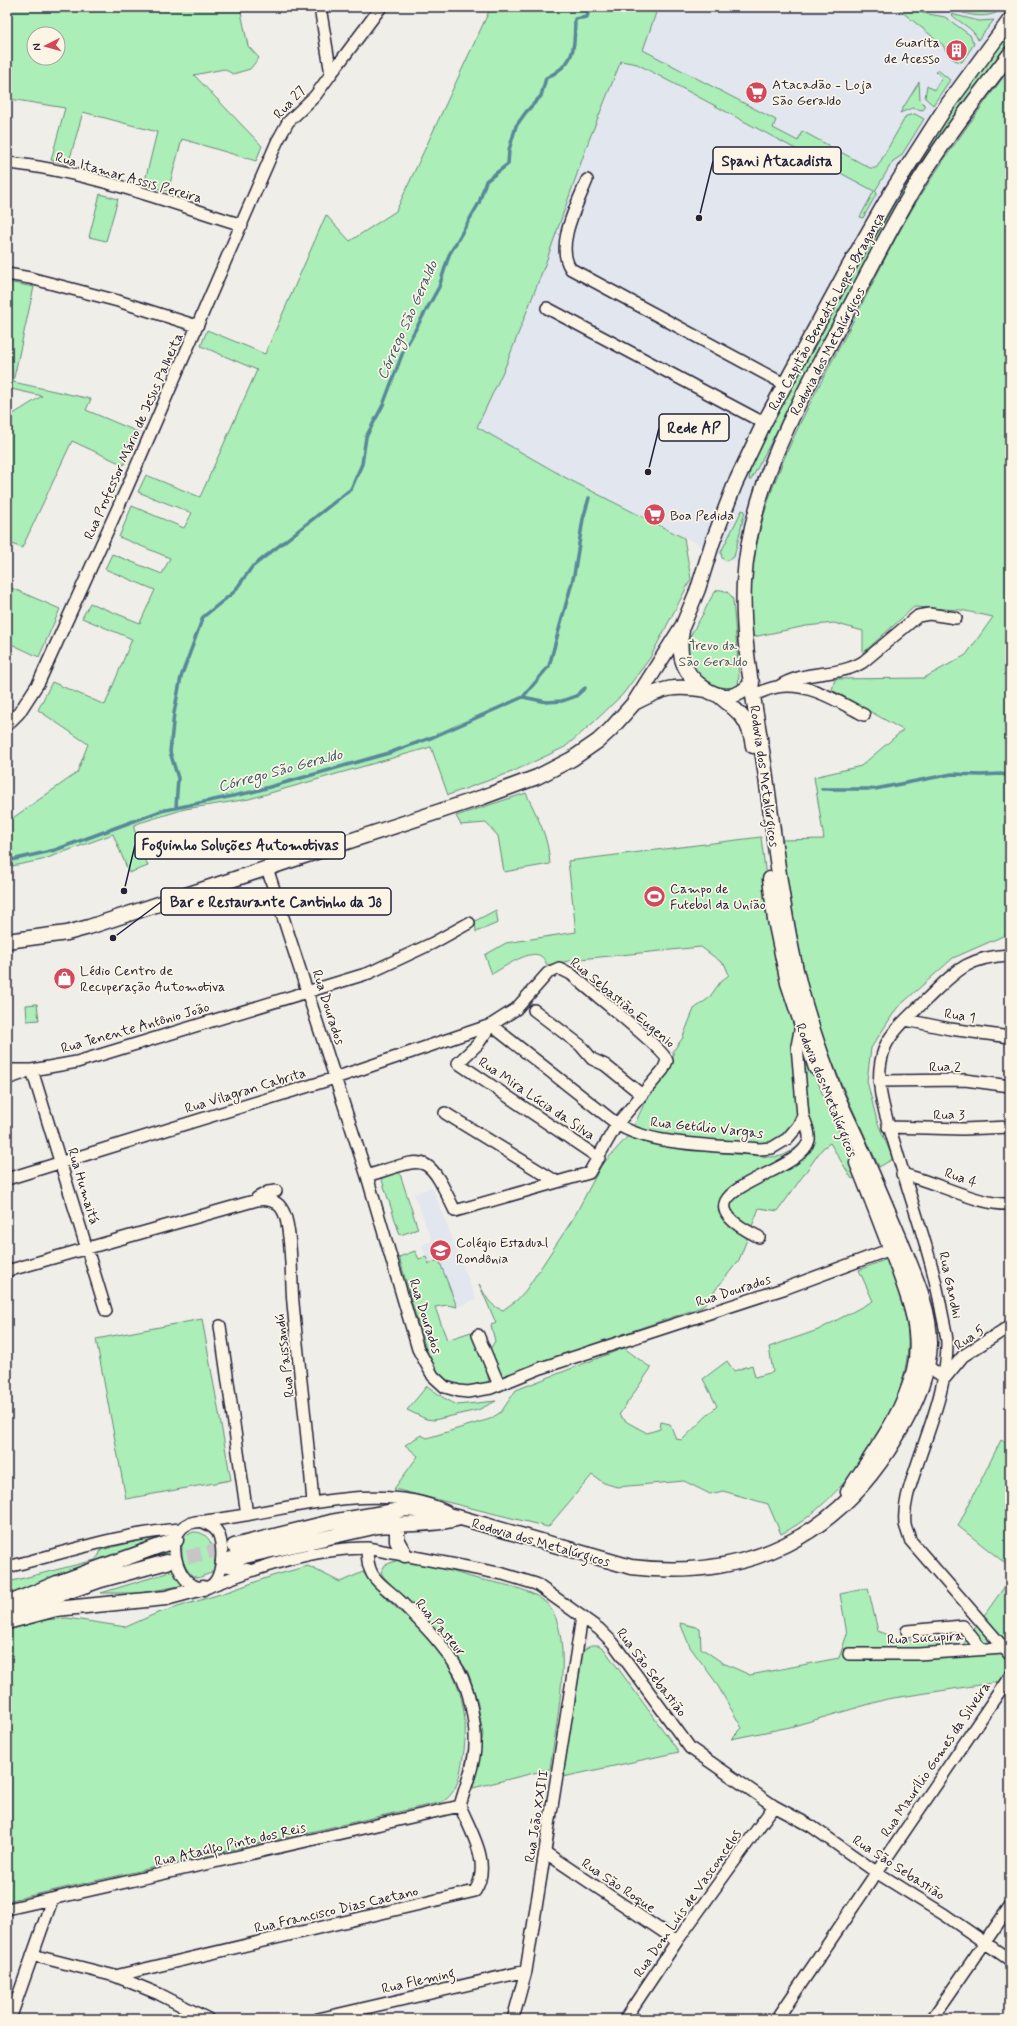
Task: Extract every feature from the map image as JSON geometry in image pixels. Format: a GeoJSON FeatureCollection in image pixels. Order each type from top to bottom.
{"type":"FeatureCollection","features":[{"type":"Feature","properties":{"kind":"main road","name":"Rua Capitão Benedito Lopes Bragança"},"geometry":{"type":"LineString","coordinates":[[7,941],[78,930],[483,798],[542,775],[564,764],[598,741],[634,704],[683,625],[698,589],[725,509],[764,423],[892,191],[949,102],[1010,20]]}},
{"type":"Feature","properties":{"kind":"main road","name":"Rodovia dos Metalúrgicos"},"geometry":{"type":"LineString","coordinates":[[234,1546],[331,1522],[406,1509],[434,1512],[461,1518],[631,1567],[655,1570],[691,1570],[726,1566],[757,1558],[776,1550],[805,1535],[837,1509],[869,1480],[911,1413],[927,1366],[929,1330],[922,1297],[876,1184],[831,1081],[800,984],[785,916],[753,689],[746,629],[744,587],[749,543],[760,498],[779,446],[802,398],[902,209],[966,111],[1010,54]]}},
{"type":"Feature","properties":{"kind":"main road","name":"Rua Capitão Benedito Lopes Bragança"},"geometry":{"type":"LineString","coordinates":[[683,625],[681,650],[684,666],[688,673],[713,693]]}},
{"type":"Feature","properties":{"kind":"main road","name":"Rua Capitão Benedito Lopes Bragança"},"geometry":{"type":"LineString","coordinates":[[634,704],[669,688],[686,687],[713,693]]}},
{"type":"Feature","properties":{"kind":"main road","name":"Rodovia dos Metalúrgicos"},"geometry":{"type":"LineString","coordinates":[[713,693],[725,697],[753,689]]}},
{"type":"Feature","properties":{"kind":"main road","name":"Rodovia dos Metalúrgicos"},"geometry":{"type":"LineString","coordinates":[[713,693],[743,716],[751,734],[776,927],[788,983],[822,1084],[863,1178],[891,1249],[904,1285],[914,1322],[917,1354],[914,1370],[894,1422],[837,1509]]}},
{"type":"Feature","properties":{"kind":"main road"},"geometry":{"type":"LineString","coordinates":[[222,1563],[378,1526],[443,1523],[461,1518]]}},
{"type":"Feature","properties":{"kind":"main road"},"geometry":{"type":"LineString","coordinates":[[397,1524],[396,1540],[405,1555]]}},
{"type":"Feature","properties":{"kind":"main road"},"geometry":{"type":"LineString","coordinates":[[7,1613],[57,1583],[178,1534]]}},
{"type":"Feature","properties":{"kind":"main road"},"geometry":{"type":"LineString","coordinates":[[7,1613],[101,1580],[167,1562]]}},
{"type":"Feature","properties":{"kind":"main road"},"geometry":{"type":"LineString","coordinates":[[7,1613],[166,1598],[207,1587]]}},
{"type":"Feature","properties":{"kind":"street"},"geometry":{"type":"LineString","coordinates":[[320,7],[331,74]]}},
{"type":"Feature","properties":{"kind":"street","name":"Rua 27"},"geometry":{"type":"LineString","coordinates":[[273,151],[288,122],[315,96],[380,7]]}},
{"type":"Feature","properties":{"kind":"street","name":"Rua Professor Mário de Jesus Palheita"},"geometry":{"type":"LineString","coordinates":[[7,725],[19,713],[39,682],[126,490],[273,151]]}},
{"type":"Feature","properties":{"kind":"street","name":"Rua Itamar Assis Pereira"},"geometry":{"type":"LineString","coordinates":[[7,163],[47,169],[77,176],[242,225]]}},
{"type":"Feature","properties":{"kind":"street"},"geometry":{"type":"LineString","coordinates":[[587,180],[571,218],[565,242],[564,254],[570,269],[786,385]]}},
{"type":"Feature","properties":{"kind":"street"},"geometry":{"type":"LineString","coordinates":[[7,274],[30,278],[118,301],[197,326]]}},
{"type":"Feature","properties":{"kind":"street"},"geometry":{"type":"LineString","coordinates":[[547,308],[764,423]]}},
{"type":"Feature","properties":{"kind":"street"},"geometry":{"type":"LineString","coordinates":[[778,687],[786,681],[804,675],[855,667],[918,616],[929,614],[956,618]]}},
{"type":"Feature","properties":{"kind":"street"},"geometry":{"type":"LineString","coordinates":[[753,689],[778,687],[818,692],[864,715]]}},
{"type":"Feature","properties":{"kind":"street","name":"Rua Dourados"},"geometry":{"type":"LineString","coordinates":[[267,868],[309,992],[367,1176],[418,1349],[428,1369],[439,1382],[459,1391],[476,1391],[499,1385],[541,1368],[786,1288],[891,1249]]}},
{"type":"Feature","properties":{"kind":"street","name":"Rua Tenente Antônio João"},"geometry":{"type":"LineString","coordinates":[[7,1079],[32,1070],[84,1060],[369,973],[433,943],[469,923]]}},
{"type":"Feature","properties":{"kind":"street","name":"Rua Gandhi"},"geometry":{"type":"LineString","coordinates":[[1007,1651],[910,1540],[905,1525],[907,1497],[944,1378],[947,1343],[937,1287],[920,1224],[902,1174],[888,1127],[883,1108],[879,1081],[880,1064],[886,1046],[906,1020],[958,969],[984,957],[1010,955]]}},
{"type":"Feature","properties":{"kind":"street","name":"Rua Sebastião Eugenio"},"geometry":{"type":"LineString","coordinates":[[491,1025],[520,1005],[548,973],[559,968],[571,974],[665,1055],[667,1060],[663,1070],[641,1094]]}},
{"type":"Feature","properties":{"kind":"street"},"geometry":{"type":"LineString","coordinates":[[367,1176],[412,1162],[423,1162],[431,1167],[440,1180],[455,1211],[589,1173],[599,1158],[617,1124],[641,1094],[605,1065],[592,1059],[580,1045],[534,1010]]}},
{"type":"Feature","properties":{"kind":"street","name":"Rua 1"},"geometry":{"type":"LineString","coordinates":[[906,1020],[950,1029],[1010,1037]]}},
{"type":"Feature","properties":{"kind":"street","name":"Rua Mira Lúcia da Silva"},"geometry":{"type":"LineString","coordinates":[[491,1025],[478,1044],[458,1064],[599,1158]]}},
{"type":"Feature","properties":{"kind":"street","name":"Rua Vilagran Cabrita"},"geometry":{"type":"LineString","coordinates":[[7,1179],[335,1078],[491,1025]]}},
{"type":"Feature","properties":{"kind":"street","name":"Rua Getúlio Vargas"},"geometry":{"type":"LineString","coordinates":[[491,1025],[617,1124],[631,1132],[652,1138],[764,1149],[772,1148],[787,1140],[798,1126],[803,1116]]}},
{"type":"Feature","properties":{"kind":"street"},"geometry":{"type":"LineString","coordinates":[[759,1238],[743,1230],[731,1220],[725,1208],[725,1203],[727,1197],[736,1190],[785,1164],[802,1152],[809,1140],[809,1134],[803,1116],[797,1046],[801,1025]]}},
{"type":"Feature","properties":{"kind":"street","name":"Rua Tenente Antônio João"},"geometry":{"type":"LineString","coordinates":[[7,1070],[32,1070]]}},
{"type":"Feature","properties":{"kind":"street","name":"Rua Humaitá"},"geometry":{"type":"LineString","coordinates":[[32,1070],[106,1311]]}},
{"type":"Feature","properties":{"kind":"street","name":"Rua 2"},"geometry":{"type":"LineString","coordinates":[[879,1081],[965,1080],[1010,1086]]}},
{"type":"Feature","properties":{"kind":"street"},"geometry":{"type":"LineString","coordinates":[[445,1113],[557,1182]]}},
{"type":"Feature","properties":{"kind":"street","name":"Rua 3"},"geometry":{"type":"LineString","coordinates":[[888,1127],[963,1129],[1010,1127]]}},
{"type":"Feature","properties":{"kind":"street","name":"Rua 4"},"geometry":{"type":"LineString","coordinates":[[902,1174],[919,1178],[991,1203],[1010,1204]]}},
{"type":"Feature","properties":{"kind":"street"},"geometry":{"type":"LineString","coordinates":[[7,1271],[250,1202],[268,1192],[276,1191]]}},
{"type":"Feature","properties":{"kind":"street","name":"Rua Paissandú"},"geometry":{"type":"LineString","coordinates":[[250,1202],[270,1199],[281,1207],[287,1221],[293,1304],[314,1503]]}},
{"type":"Feature","properties":{"kind":"street"},"geometry":{"type":"LineString","coordinates":[[220,1326],[246,1514]]}},
{"type":"Feature","properties":{"kind":"street","name":"Rua 5"},"geometry":{"type":"LineString","coordinates":[[944,1378],[963,1356],[1010,1326]]}},
{"type":"Feature","properties":{"kind":"street"},"geometry":{"type":"LineString","coordinates":[[478,1334],[499,1385]]}},
{"type":"Feature","properties":{"kind":"street"},"geometry":{"type":"LineString","coordinates":[[927,1366],[944,1378]]}},
{"type":"Feature","properties":{"kind":"street"},"geometry":{"type":"LineString","coordinates":[[201,1521],[209,1524],[218,1534],[222,1563],[220,1572],[207,1587],[194,1587],[183,1576],[176,1556],[178,1534],[189,1524],[201,1521],[314,1503],[367,1498],[400,1498],[429,1503],[461,1518]]}},
{"type":"Feature","properties":{"kind":"street"},"geometry":{"type":"LineString","coordinates":[[7,1567],[160,1530],[178,1534]]}},
{"type":"Feature","properties":{"kind":"street","name":"Rua São Sebastião"},"geometry":{"type":"LineString","coordinates":[[207,1587],[250,1570],[332,1551],[367,1548],[503,1574],[536,1584],[599,1629],[613,1643],[690,1748],[774,1806],[811,1826],[876,1872],[1010,1960]]}},
{"type":"Feature","properties":{"kind":"street","name":"Rua Pasteur"},"geometry":{"type":"LineString","coordinates":[[367,1548],[367,1562],[374,1578],[436,1639],[460,1672],[474,1714],[475,1745],[471,1768],[460,1806]]}},
{"type":"Feature","properties":{"kind":"street","name":"Rua São Sebastião"},"geometry":{"type":"LineString","coordinates":[[222,1563],[250,1570]]}},
{"type":"Feature","properties":{"kind":"street","name":"Rua João XXIII"},"geometry":{"type":"LineString","coordinates":[[513,2019],[526,1971],[546,1853],[582,1617]]}},
{"type":"Feature","properties":{"kind":"street"},"geometry":{"type":"LineString","coordinates":[[907,1631],[963,1626],[981,1649]]}},
{"type":"Feature","properties":{"kind":"street","name":"Rua Sucupira"},"geometry":{"type":"LineString","coordinates":[[849,1654],[918,1654],[981,1649],[1007,1651]]}},
{"type":"Feature","properties":{"kind":"street","name":"Rua Maurílio Gomes da Silveira"},"geometry":{"type":"LineString","coordinates":[[777,2019],[857,1904],[876,1872],[1010,1676]]}},
{"type":"Feature","properties":{"kind":"street","name":"Rua Ataúlfo Pinto dos Reis"},"geometry":{"type":"LineString","coordinates":[[7,1909],[52,1900],[460,1806]]}},
{"type":"Feature","properties":{"kind":"street","name":"Rua Francisco Dias Caetano"},"geometry":{"type":"LineString","coordinates":[[115,1976],[475,1891],[481,1881],[480,1852],[460,1806]]}},
{"type":"Feature","properties":{"kind":"street","name":"Rua Dom Luís de Vasconcelos"},"geometry":{"type":"LineString","coordinates":[[625,2019],[676,1941],[774,1806]]}},
{"type":"Feature","properties":{"kind":"street","name":"Rua São Roque"},"geometry":{"type":"LineString","coordinates":[[546,1853],[676,1941]]}},
{"type":"Feature","properties":{"kind":"street"},"geometry":{"type":"LineString","coordinates":[[10,2019],[52,1900]]}},
{"type":"Feature","properties":{"kind":"street"},"geometry":{"type":"LineString","coordinates":[[932,2019],[1010,1906]]}},
{"type":"Feature","properties":{"kind":"street"},"geometry":{"type":"LineString","coordinates":[[32,1955],[115,1976],[159,1994],[208,2019]]}},
{"type":"Feature","properties":{"kind":"street","name":"Rua Fleming"},"geometry":{"type":"LineString","coordinates":[[318,2019],[526,1971]]}},
{"type":"Feature","properties":{"kind":"shaded area"},"geometry":{"type":"Polygon","coordinates":[[[658,7],[1010,7],[1010,68],[926,186],[808,406],[762,527],[752,571],[568,479],[477,427],[506,365],[546,262],[589,140],[622,61],[637,64],[658,7]]]}},
{"type":"Feature","properties":{"kind":"shaded area","name":"Colégio Estadual Rondônia"},"geometry":{"type":"Polygon","coordinates":[[[432,1187],[476,1299],[457,1307],[439,1260],[429,1264],[422,1245],[432,1241],[414,1194],[432,1187]]]}},
{"type":"Feature","properties":{"kind":"green space"},"geometry":{"type":"Polygon","coordinates":[[[7,7],[240,7],[248,46],[259,58],[250,69],[233,74],[224,69],[194,75],[262,146],[256,161],[182,139],[168,191],[144,185],[157,132],[83,112],[68,165],[51,160],[65,108],[10,99],[7,129],[7,7]]]}},
{"type":"Feature","properties":{"kind":"green space"},"geometry":{"type":"Polygon","coordinates":[[[491,7],[658,7],[643,50],[776,120],[773,128],[798,141],[802,131],[870,168],[876,168],[879,164],[906,116],[915,114],[924,119],[901,156],[893,161],[875,191],[877,193],[863,218],[860,217],[874,191],[637,64],[621,61],[589,140],[546,262],[506,365],[477,427],[568,479],[684,538],[691,579],[650,658],[623,694],[565,747],[512,772],[448,795],[431,747],[249,799],[185,809],[139,823],[133,826],[148,866],[129,873],[113,834],[42,860],[7,867],[7,822],[77,773],[88,744],[38,710],[52,682],[105,705],[132,639],[82,618],[90,603],[140,623],[155,590],[105,569],[112,554],[162,574],[170,558],[119,537],[132,506],[184,528],[192,513],[138,492],[146,475],[200,497],[257,370],[201,346],[207,330],[265,354],[326,215],[350,241],[396,211],[491,7]]]}},
{"type":"Feature","properties":{"kind":"green space"},"geometry":{"type":"Polygon","coordinates":[[[896,7],[911,7],[923,13],[945,17],[970,35],[974,44],[962,62],[952,59],[943,45],[896,7]]]}},
{"type":"Feature","properties":{"kind":"green space"},"geometry":{"type":"Polygon","coordinates":[[[950,7],[1004,7],[992,14],[978,16],[963,13],[950,7]]]}},
{"type":"Feature","properties":{"kind":"green space"},"geometry":{"type":"Polygon","coordinates":[[[951,14],[979,21],[994,20],[978,40],[970,29],[951,14]]]}},
{"type":"Feature","properties":{"kind":"green space"},"geometry":{"type":"Polygon","coordinates":[[[1010,30],[1010,47],[847,299],[751,480],[749,480],[751,463],[883,217],[941,125],[1010,30]]]}},
{"type":"Feature","properties":{"kind":"green space"},"geometry":{"type":"Polygon","coordinates":[[[1010,68],[1010,933],[953,958],[897,1008],[871,1048],[867,1081],[877,1121],[893,1159],[879,1167],[831,1059],[809,992],[800,954],[781,840],[824,839],[814,777],[861,766],[903,730],[832,690],[835,679],[924,678],[966,655],[993,617],[961,610],[914,607],[863,653],[863,631],[834,623],[806,626],[753,637],[751,596],[755,556],[764,516],[776,478],[792,440],[886,257],[927,185],[957,140],[1010,68]]]}},
{"type":"Feature","properties":{"kind":"green space"},"geometry":{"type":"Polygon","coordinates":[[[938,70],[950,80],[933,105],[925,98],[927,85],[934,90],[942,77],[936,72],[938,70]]]}},
{"type":"Feature","properties":{"kind":"green space"},"geometry":{"type":"Polygon","coordinates":[[[919,82],[920,100],[926,106],[923,110],[912,108],[900,113],[919,82]]]}},
{"type":"Feature","properties":{"kind":"green space"},"geometry":{"type":"Polygon","coordinates":[[[100,194],[118,199],[106,241],[89,237],[100,194]]]}},
{"type":"Feature","properties":{"kind":"green space"},"geometry":{"type":"Polygon","coordinates":[[[7,282],[34,287],[13,382],[91,399],[86,410],[138,432],[124,465],[72,441],[22,548],[7,542],[7,418],[42,396],[7,388],[7,282]]]}},
{"type":"Feature","properties":{"kind":"green space"},"geometry":{"type":"Polygon","coordinates":[[[742,510],[745,511],[734,557],[726,561],[722,558],[721,552],[742,510]]]}},
{"type":"Feature","properties":{"kind":"green space"},"geometry":{"type":"Polygon","coordinates":[[[7,586],[60,609],[39,657],[7,642],[7,586]]]}},
{"type":"Feature","properties":{"kind":"green space","name":"Trevo da São Geraldo"},"geometry":{"type":"Polygon","coordinates":[[[717,590],[727,592],[731,595],[733,600],[739,675],[738,685],[732,690],[712,684],[696,673],[688,656],[688,646],[691,635],[717,590]]]}},
{"type":"Feature","properties":{"kind":"green space"},"geometry":{"type":"Polygon","coordinates":[[[526,793],[545,836],[550,864],[504,872],[498,836],[486,823],[461,825],[456,816],[526,793]]]}},
{"type":"Feature","properties":{"kind":"green space"},"geometry":{"type":"Polygon","coordinates":[[[761,837],[766,877],[796,1023],[792,1050],[798,1103],[797,1116],[783,1136],[772,1142],[762,1144],[664,1137],[632,1130],[653,1088],[669,1069],[673,1058],[673,1051],[682,1039],[694,1009],[709,998],[721,981],[729,975],[725,965],[701,947],[580,959],[547,965],[542,957],[532,955],[525,956],[510,963],[492,974],[485,955],[506,943],[576,932],[568,861],[761,837]]]}},
{"type":"Feature","properties":{"kind":"green space"},"geometry":{"type":"Polygon","coordinates":[[[496,910],[498,923],[476,932],[475,921],[496,910]]]}},
{"type":"Feature","properties":{"kind":"green space"},"geometry":{"type":"Polygon","coordinates":[[[37,1004],[39,1020],[27,1021],[26,1005],[37,1004]]]}},
{"type":"Feature","properties":{"kind":"green space"},"geometry":{"type":"Polygon","coordinates":[[[810,1060],[822,1093],[859,1175],[852,1179],[830,1143],[822,1149],[778,1211],[759,1208],[739,1260],[702,1307],[544,1361],[501,1380],[489,1351],[495,1341],[491,1325],[496,1323],[479,1284],[488,1300],[498,1308],[503,1310],[517,1300],[526,1290],[573,1219],[601,1166],[628,1136],[689,1149],[720,1153],[774,1157],[790,1152],[803,1140],[807,1131],[809,1112],[802,1062],[810,1060]]]}},
{"type":"Feature","properties":{"kind":"green space"},"geometry":{"type":"Polygon","coordinates":[[[399,1171],[418,1229],[400,1235],[381,1177],[399,1171]]]}},
{"type":"Feature","properties":{"kind":"green space"},"geometry":{"type":"Polygon","coordinates":[[[415,1251],[419,1259],[426,1257],[429,1264],[439,1260],[457,1307],[447,1305],[435,1307],[447,1340],[471,1332],[487,1372],[489,1382],[472,1386],[458,1385],[446,1380],[430,1359],[420,1331],[399,1257],[415,1251]]]}},
{"type":"Feature","properties":{"kind":"green space"},"geometry":{"type":"Polygon","coordinates":[[[887,1259],[903,1305],[908,1335],[906,1363],[899,1392],[886,1421],[869,1450],[849,1476],[828,1500],[804,1519],[781,1534],[768,1504],[723,1491],[710,1494],[684,1481],[617,1487],[604,1483],[592,1475],[548,1527],[394,1489],[418,1456],[405,1445],[421,1435],[427,1438],[490,1419],[501,1412],[516,1390],[624,1348],[651,1368],[619,1415],[627,1422],[647,1433],[660,1429],[661,1422],[670,1424],[676,1439],[682,1440],[717,1406],[703,1379],[727,1361],[734,1371],[752,1365],[755,1377],[773,1372],[769,1347],[818,1330],[873,1301],[859,1270],[887,1259]]]}},
{"type":"Feature","properties":{"kind":"green space"},"geometry":{"type":"Polygon","coordinates":[[[202,1319],[231,1480],[126,1499],[96,1339],[202,1319]]]}},
{"type":"Feature","properties":{"kind":"green space"},"geometry":{"type":"Polygon","coordinates":[[[427,1386],[457,1405],[496,1401],[478,1410],[434,1420],[426,1419],[407,1410],[427,1386]]]}},
{"type":"Feature","properties":{"kind":"green space"},"geometry":{"type":"Polygon","coordinates":[[[1001,1440],[1010,1445],[1010,1567],[958,1526],[1001,1440]]]}},
{"type":"Feature","properties":{"kind":"green space"},"geometry":{"type":"Polygon","coordinates":[[[193,1532],[204,1535],[208,1538],[213,1548],[216,1566],[211,1573],[198,1578],[188,1572],[182,1555],[184,1537],[193,1532]]]}},
{"type":"Feature","properties":{"kind":"green space"},"geometry":{"type":"Polygon","coordinates":[[[157,1536],[167,1537],[7,1599],[7,1573],[12,1581],[95,1560],[101,1550],[157,1536]]]}},
{"type":"Feature","properties":{"kind":"green space"},"geometry":{"type":"Polygon","coordinates":[[[169,1546],[185,1585],[141,1593],[101,1593],[170,1572],[165,1554],[81,1579],[169,1546]]]}},
{"type":"Feature","properties":{"kind":"green space"},"geometry":{"type":"Polygon","coordinates":[[[398,1560],[428,1565],[522,1589],[538,1596],[544,1601],[554,1615],[560,1633],[562,1656],[562,1680],[550,1769],[473,1788],[483,1734],[477,1700],[468,1672],[456,1655],[383,1576],[381,1572],[385,1565],[398,1560]]]}},
{"type":"Feature","properties":{"kind":"green space"},"geometry":{"type":"Polygon","coordinates":[[[308,1566],[340,1582],[363,1572],[380,1592],[426,1636],[444,1658],[457,1684],[464,1713],[465,1728],[465,1742],[461,1770],[452,1794],[442,1802],[7,1901],[7,1630],[45,1620],[67,1618],[126,1627],[155,1614],[230,1591],[272,1576],[308,1566]]]}},
{"type":"Feature","properties":{"kind":"green space"},"geometry":{"type":"Polygon","coordinates":[[[1010,1579],[1010,1666],[999,1682],[887,1699],[790,1727],[731,1739],[742,1728],[715,1681],[690,1647],[680,1623],[700,1628],[701,1648],[723,1663],[750,1675],[839,1658],[847,1634],[840,1594],[868,1588],[878,1631],[896,1639],[963,1645],[1010,1579]]]}},
{"type":"Feature","properties":{"kind":"green space"},"geometry":{"type":"Polygon","coordinates":[[[591,1645],[598,1645],[604,1649],[679,1752],[563,1777],[579,1666],[584,1650],[591,1645]]]}},
{"type":"Feature","properties":{"kind":"waterway","name":"Córrego São Geraldo"},"geometry":{"type":"LineString","coordinates":[[176,807],[178,778],[170,752],[174,713],[181,677],[203,617],[234,592],[252,567],[351,489],[362,464],[366,437],[383,405],[403,352],[439,287],[449,255],[479,203],[486,181],[508,164],[509,150],[516,126],[526,112],[541,96],[546,78],[563,67],[568,61],[573,47],[575,19],[587,17],[590,7]]}},
{"type":"Feature","properties":{"kind":"waterway"},"geometry":{"type":"LineString","coordinates":[[523,697],[549,666],[574,575],[583,519],[589,498]]}},
{"type":"Feature","properties":{"kind":"waterway","name":"Córrego São Geraldo"},"geometry":{"type":"LineString","coordinates":[[7,861],[55,850],[161,811],[252,792],[389,753],[433,737],[523,697],[547,702],[562,701],[576,696],[585,688]]}},
{"type":"Feature","properties":{"kind":"waterway"},"geometry":{"type":"LineString","coordinates":[[822,789],[875,789],[952,774],[1001,774],[1010,776]]}},
{"type":"Feature","properties":{"kind":"tunnel"},"geometry":{"type":"LineString","coordinates":[[167,1562],[234,1546]]}},
{"type":"Feature","properties":{"kind":"place","name":"Guarita de Acesso"},"geometry":{"type":"Point","coordinates":[956,50]}},
{"type":"Feature","properties":{"kind":"place","name":"Atacadão - Loja São Geraldo"},"geometry":{"type":"Point","coordinates":[756,92]}},
{"type":"Feature","properties":{"kind":"place","name":"Spani Atacadista"},"geometry":{"type":"Point","coordinates":[699,218]}},
{"type":"Feature","properties":{"kind":"place","name":"Rede AP"},"geometry":{"type":"Point","coordinates":[648,472]}},
{"type":"Feature","properties":{"kind":"place","name":"Boa Pedida"},"geometry":{"type":"Point","coordinates":[654,515]}},
{"type":"Feature","properties":{"kind":"place","name":"Foguinho Soluções Automotivas"},"geometry":{"type":"Point","coordinates":[124,891]}},
{"type":"Feature","properties":{"kind":"place","name":"Campo de Futebol da União"},"geometry":{"type":"Point","coordinates":[654,896]}},
{"type":"Feature","properties":{"kind":"place","name":"Bar e Restaurante Cantinho da Jô"},"geometry":{"type":"Point","coordinates":[113,938]}},
{"type":"Feature","properties":{"kind":"place","name":"Lédio Centro de Recuperação Automotiva"},"geometry":{"type":"Point","coordinates":[64,978]}},
{"type":"Feature","properties":{"kind":"place","name":"Colégio Estadual Rondônia"},"geometry":{"type":"Point","coordinates":[440,1250]}}]}
